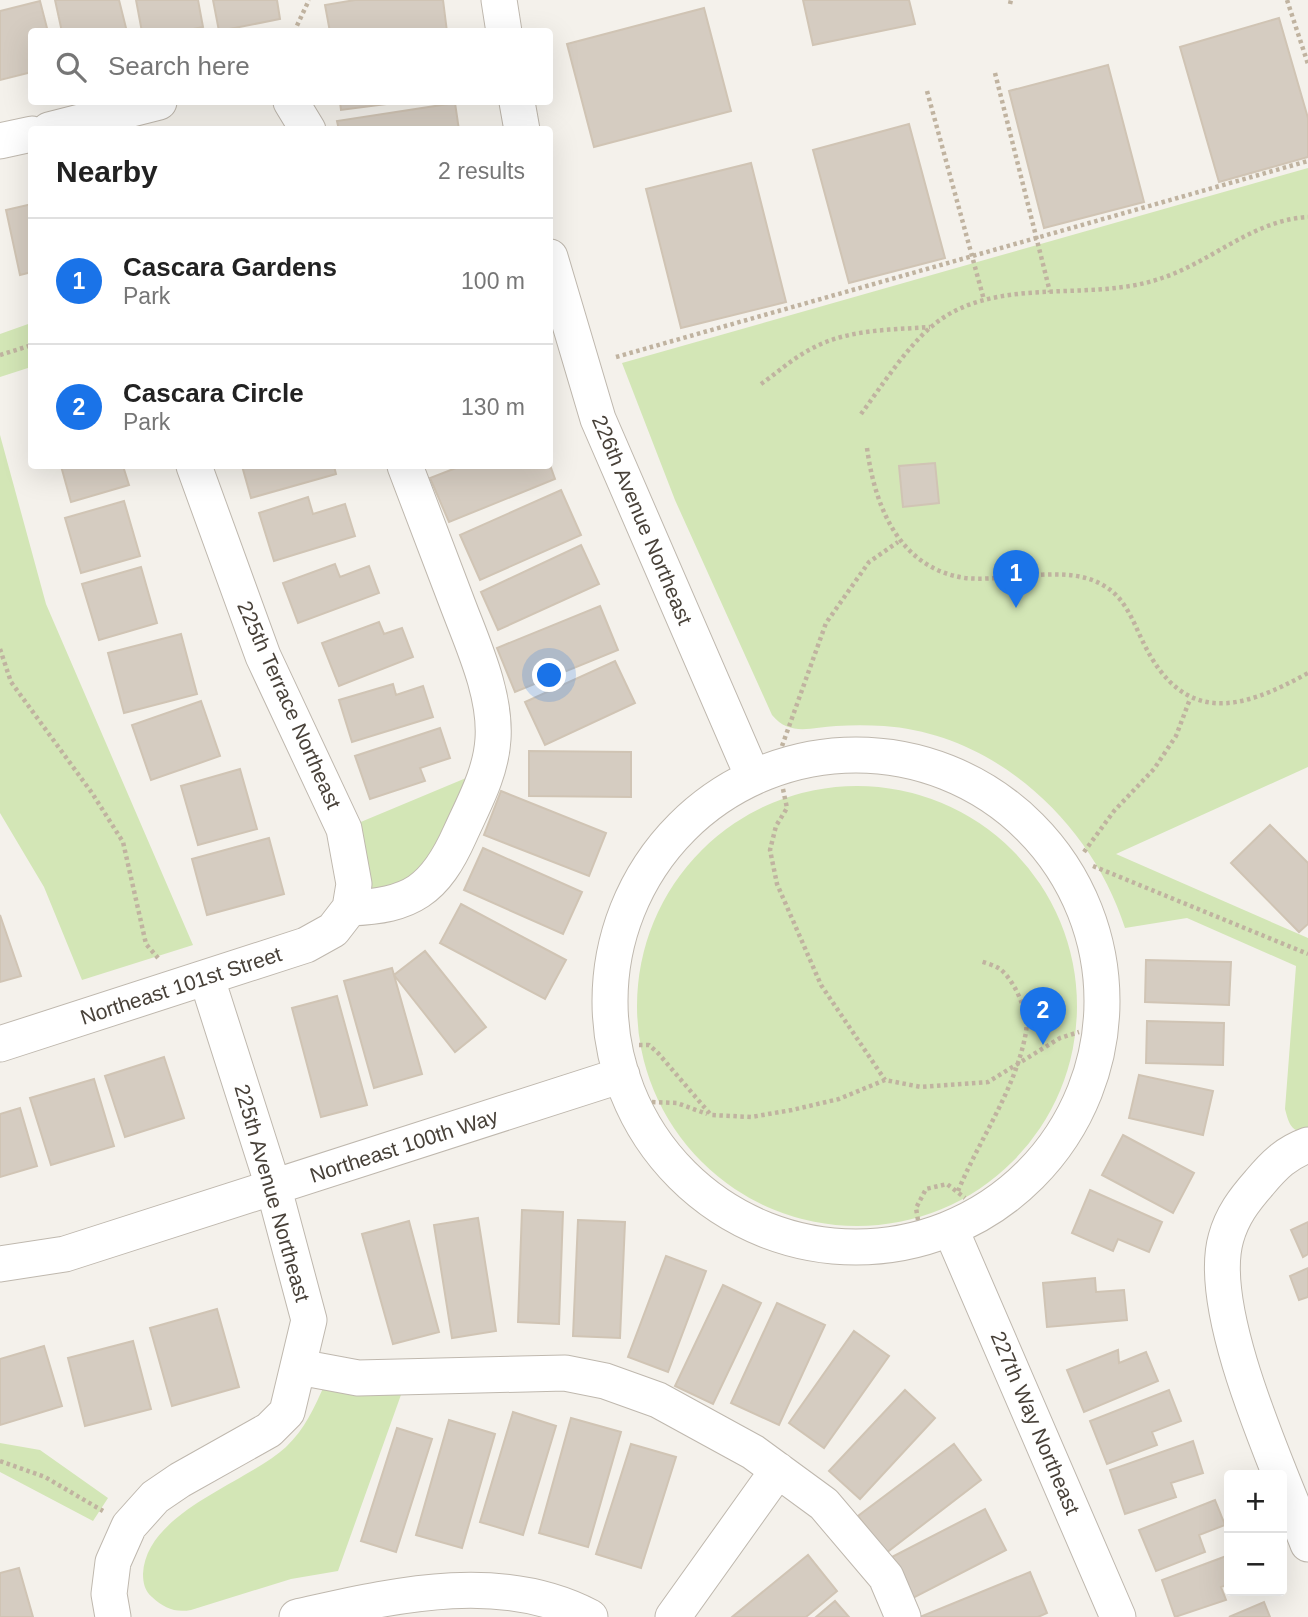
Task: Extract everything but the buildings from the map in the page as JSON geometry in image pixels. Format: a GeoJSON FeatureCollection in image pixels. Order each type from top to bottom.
{"type":"FeatureCollection","features":[{"type":"Feature","properties":{"kind":"street"},"geometry":{"type":"LineString","coordinates":[[499,0],[503,28]]}},
{"type":"Feature","properties":{"kind":"street"},"geometry":{"type":"LineString","coordinates":[[80,126],[113,122],[152,105]]}},
{"type":"Feature","properties":{"kind":"street"},"geometry":{"type":"LineString","coordinates":[[293,105],[306,126]]}},
{"type":"Feature","properties":{"kind":"street"},"geometry":{"type":"LineString","coordinates":[[518,105],[521,126]]}},
{"type":"Feature","properties":{"kind":"street"},"geometry":{"type":"LineString","coordinates":[[0,141],[28,135]]}},
{"type":"Feature","properties":{"kind":"street","name":"226th Avenue Northeast"},"geometry":{"type":"LineString","coordinates":[[553,267],[597,419],[766,779]]}},
{"type":"Feature","properties":{"kind":"street","name":"225th Terrace Northeast"},"geometry":{"type":"LineString","coordinates":[[195,469],[262,656],[344,829],[354,884],[350,908]]}},
{"type":"Feature","properties":{"kind":"street"},"geometry":{"type":"LineString","coordinates":[[350,908],[387,907],[410,898],[428,885],[452,853],[490,768],[493,711],[476,654],[406,469]]}},
{"type":"Feature","properties":{"kind":"street"},"geometry":{"type":"LineString","coordinates":[[844,756],[894,758],[942,771],[987,793],[1027,823],[1059,861],[1083,904],[1098,949],[1103,995],[1100,1042],[1087,1087],[1067,1129],[1039,1166],[1005,1198],[874,1247],[828,1245],[782,1236],[739,1217],[700,1192],[666,1159],[640,1120],[628,1060],[611,1026],[611,976],[621,927],[641,882],[669,841],[705,807],[766,779],[795,763],[844,756]]}},
{"type":"Feature","properties":{"kind":"street","name":"Northeast 101st Street"},"geometry":{"type":"LineString","coordinates":[[0,1044],[306,945],[333,930],[350,908]]}},
{"type":"Feature","properties":{"kind":"street","name":"225th Avenue Northeast"},"geometry":{"type":"LineString","coordinates":[[113,1617],[109,1594],[113,1562],[130,1527],[163,1491],[269,1430],[287,1412],[309,1320],[274,1189],[194,983]]}},
{"type":"Feature","properties":{"kind":"street","name":"Northeast 100th Way"},"geometry":{"type":"LineString","coordinates":[[0,1264],[65,1254],[274,1189],[628,1060]]}},
{"type":"Feature","properties":{"kind":"street"},"geometry":{"type":"LineString","coordinates":[[1308,1144],[1286,1153],[1237,1208],[1225,1239],[1222,1295],[1237,1356],[1308,1544]]}},
{"type":"Feature","properties":{"kind":"street","name":"227th Way Northeast"},"geometry":{"type":"LineString","coordinates":[[946,1218],[1118,1617]]}},
{"type":"Feature","properties":{"kind":"street","name":"Northeast 100th Way"},"geometry":{"type":"LineString","coordinates":[[0,1288],[65,1254]]}},
{"type":"Feature","properties":{"kind":"street"},"geometry":{"type":"LineString","coordinates":[[299,1367],[358,1378],[565,1373],[606,1381],[658,1399],[753,1452],[824,1504],[886,1577],[903,1617]]}},
{"type":"Feature","properties":{"kind":"street"},"geometry":{"type":"LineString","coordinates":[[673,1617],[778,1470]]}},
{"type":"Feature","properties":{"kind":"street"},"geometry":{"type":"LineString","coordinates":[[297,1617],[442,1590],[522,1593],[590,1617]]}},
{"type":"Feature","properties":{"kind":"path"},"geometry":{"type":"LineString","coordinates":[[296,28],[309,0]]}},
{"type":"Feature","properties":{"kind":"path"},"geometry":{"type":"LineString","coordinates":[[1287,0],[1308,64]]}},
{"type":"Feature","properties":{"kind":"path"},"geometry":{"type":"LineString","coordinates":[[995,73],[1050,292]]}},
{"type":"Feature","properties":{"kind":"path"},"geometry":{"type":"LineString","coordinates":[[927,91],[984,300]]}},
{"type":"Feature","properties":{"kind":"path"},"geometry":{"type":"LineString","coordinates":[[616,357],[1308,161]]}},
{"type":"Feature","properties":{"kind":"path"},"geometry":{"type":"LineString","coordinates":[[861,414],[930,327],[964,307],[984,300],[1050,292],[1137,287],[1208,259],[1266,225],[1308,217]]}},
{"type":"Feature","properties":{"kind":"path"},"geometry":{"type":"LineString","coordinates":[[761,384],[800,355],[834,339],[850,334],[930,327]]}},
{"type":"Feature","properties":{"kind":"path"},"geometry":{"type":"LineString","coordinates":[[0,355],[28,346]]}},
{"type":"Feature","properties":{"kind":"path"},"geometry":{"type":"LineString","coordinates":[[867,448],[876,494],[898,542],[930,567],[945,573],[981,579],[1055,573],[1086,577],[1107,587],[1127,608],[1156,667],[1190,699],[1223,703],[1262,698],[1308,673]]}},
{"type":"Feature","properties":{"kind":"path"},"geometry":{"type":"LineString","coordinates":[[782,746],[826,623],[869,562],[898,542]]}},
{"type":"Feature","properties":{"kind":"path"},"geometry":{"type":"LineString","coordinates":[[0,649],[11,682],[92,793],[123,842],[146,944],[194,983]]}},
{"type":"Feature","properties":{"kind":"path"},"geometry":{"type":"LineString","coordinates":[[1084,852],[1114,811],[1154,769],[1176,736],[1190,699]]}},
{"type":"Feature","properties":{"kind":"path"},"geometry":{"type":"LineString","coordinates":[[766,779],[786,797],[787,808],[776,826],[770,850],[777,884],[821,985],[885,1080]]}},
{"type":"Feature","properties":{"kind":"path"},"geometry":{"type":"LineString","coordinates":[[1093,866],[1308,954]]}},
{"type":"Feature","properties":{"kind":"path"},"geometry":{"type":"LineString","coordinates":[[958,1191],[947,1184],[926,1189],[916,1208],[946,1218],[999,1109],[1026,1031],[1026,1013],[1008,978],[998,968],[980,961]]}},
{"type":"Feature","properties":{"kind":"path"},"geometry":{"type":"LineString","coordinates":[[652,1102],[677,1102],[711,1115],[751,1117],[839,1099],[885,1080],[921,1087],[989,1082],[1060,1038],[1079,1032]]}},
{"type":"Feature","properties":{"kind":"path"},"geometry":{"type":"LineString","coordinates":[[628,1060],[649,1045],[711,1115]]}},
{"type":"Feature","properties":{"kind":"path"},"geometry":{"type":"LineString","coordinates":[[0,1461],[45,1477],[104,1511]]}},
{"type":"Feature","properties":{"kind":"green space"},"geometry":{"type":"Polygon","coordinates":[[[1308,168],[1308,767],[1116,854],[1308,938],[1308,1133],[1298,1131],[1292,1126],[1285,1109],[1296,966],[1187,918],[1125,928],[1110,890],[1089,854],[1064,820],[1034,791],[1001,766],[965,746],[925,733],[884,726],[794,728],[779,722],[772,715],[675,500],[622,363],[1308,168]]]}},
{"type":"Feature","properties":{"kind":"green space"},"geometry":{"type":"Polygon","coordinates":[[[28,324],[28,368],[0,377],[0,334],[28,324]]]}},
{"type":"Feature","properties":{"kind":"green space"},"geometry":{"type":"Polygon","coordinates":[[[0,435],[46,604],[193,945],[82,980],[44,887],[0,813],[0,435]]]}},
{"type":"Feature","properties":{"kind":"green space"},"geometry":{"type":"Polygon","coordinates":[[[490,768],[428,885],[350,908],[344,829],[490,768]]]}},
{"type":"Feature","properties":{"kind":"green space"},"geometry":{"type":"Polygon","coordinates":[[[857,786],[900,790],[941,802],[979,823],[1013,850],[1040,884],[1061,922],[1073,963],[1077,1006],[1073,1049],[1061,1090],[1040,1128],[1013,1162],[979,1189],[941,1210],[900,1222],[857,1226],[814,1222],[773,1210],[735,1189],[701,1162],[674,1128],[653,1090],[641,1049],[637,1006],[641,963],[653,922],[674,884],[701,850],[735,823],[773,802],[814,790],[857,786]]]}},
{"type":"Feature","properties":{"kind":"green space"},"geometry":{"type":"Polygon","coordinates":[[[325,1384],[402,1392],[338,1571],[291,1579],[185,1611],[165,1607],[156,1601],[146,1589],[143,1574],[148,1552],[161,1533],[200,1501],[268,1461],[286,1447],[304,1425],[325,1384]]]}},
{"type":"Feature","properties":{"kind":"green space"},"geometry":{"type":"Polygon","coordinates":[[[0,1443],[40,1450],[108,1498],[93,1521],[0,1472],[0,1443]]]}},
{"type":"Feature","properties":{"kind":"place","name":"Cascara Gardens"},"geometry":{"type":"Point","coordinates":[1016,608]}},
{"type":"Feature","properties":{"kind":"place","name":"Cascara Circle"},"geometry":{"type":"Point","coordinates":[1043,1045]}}]}
